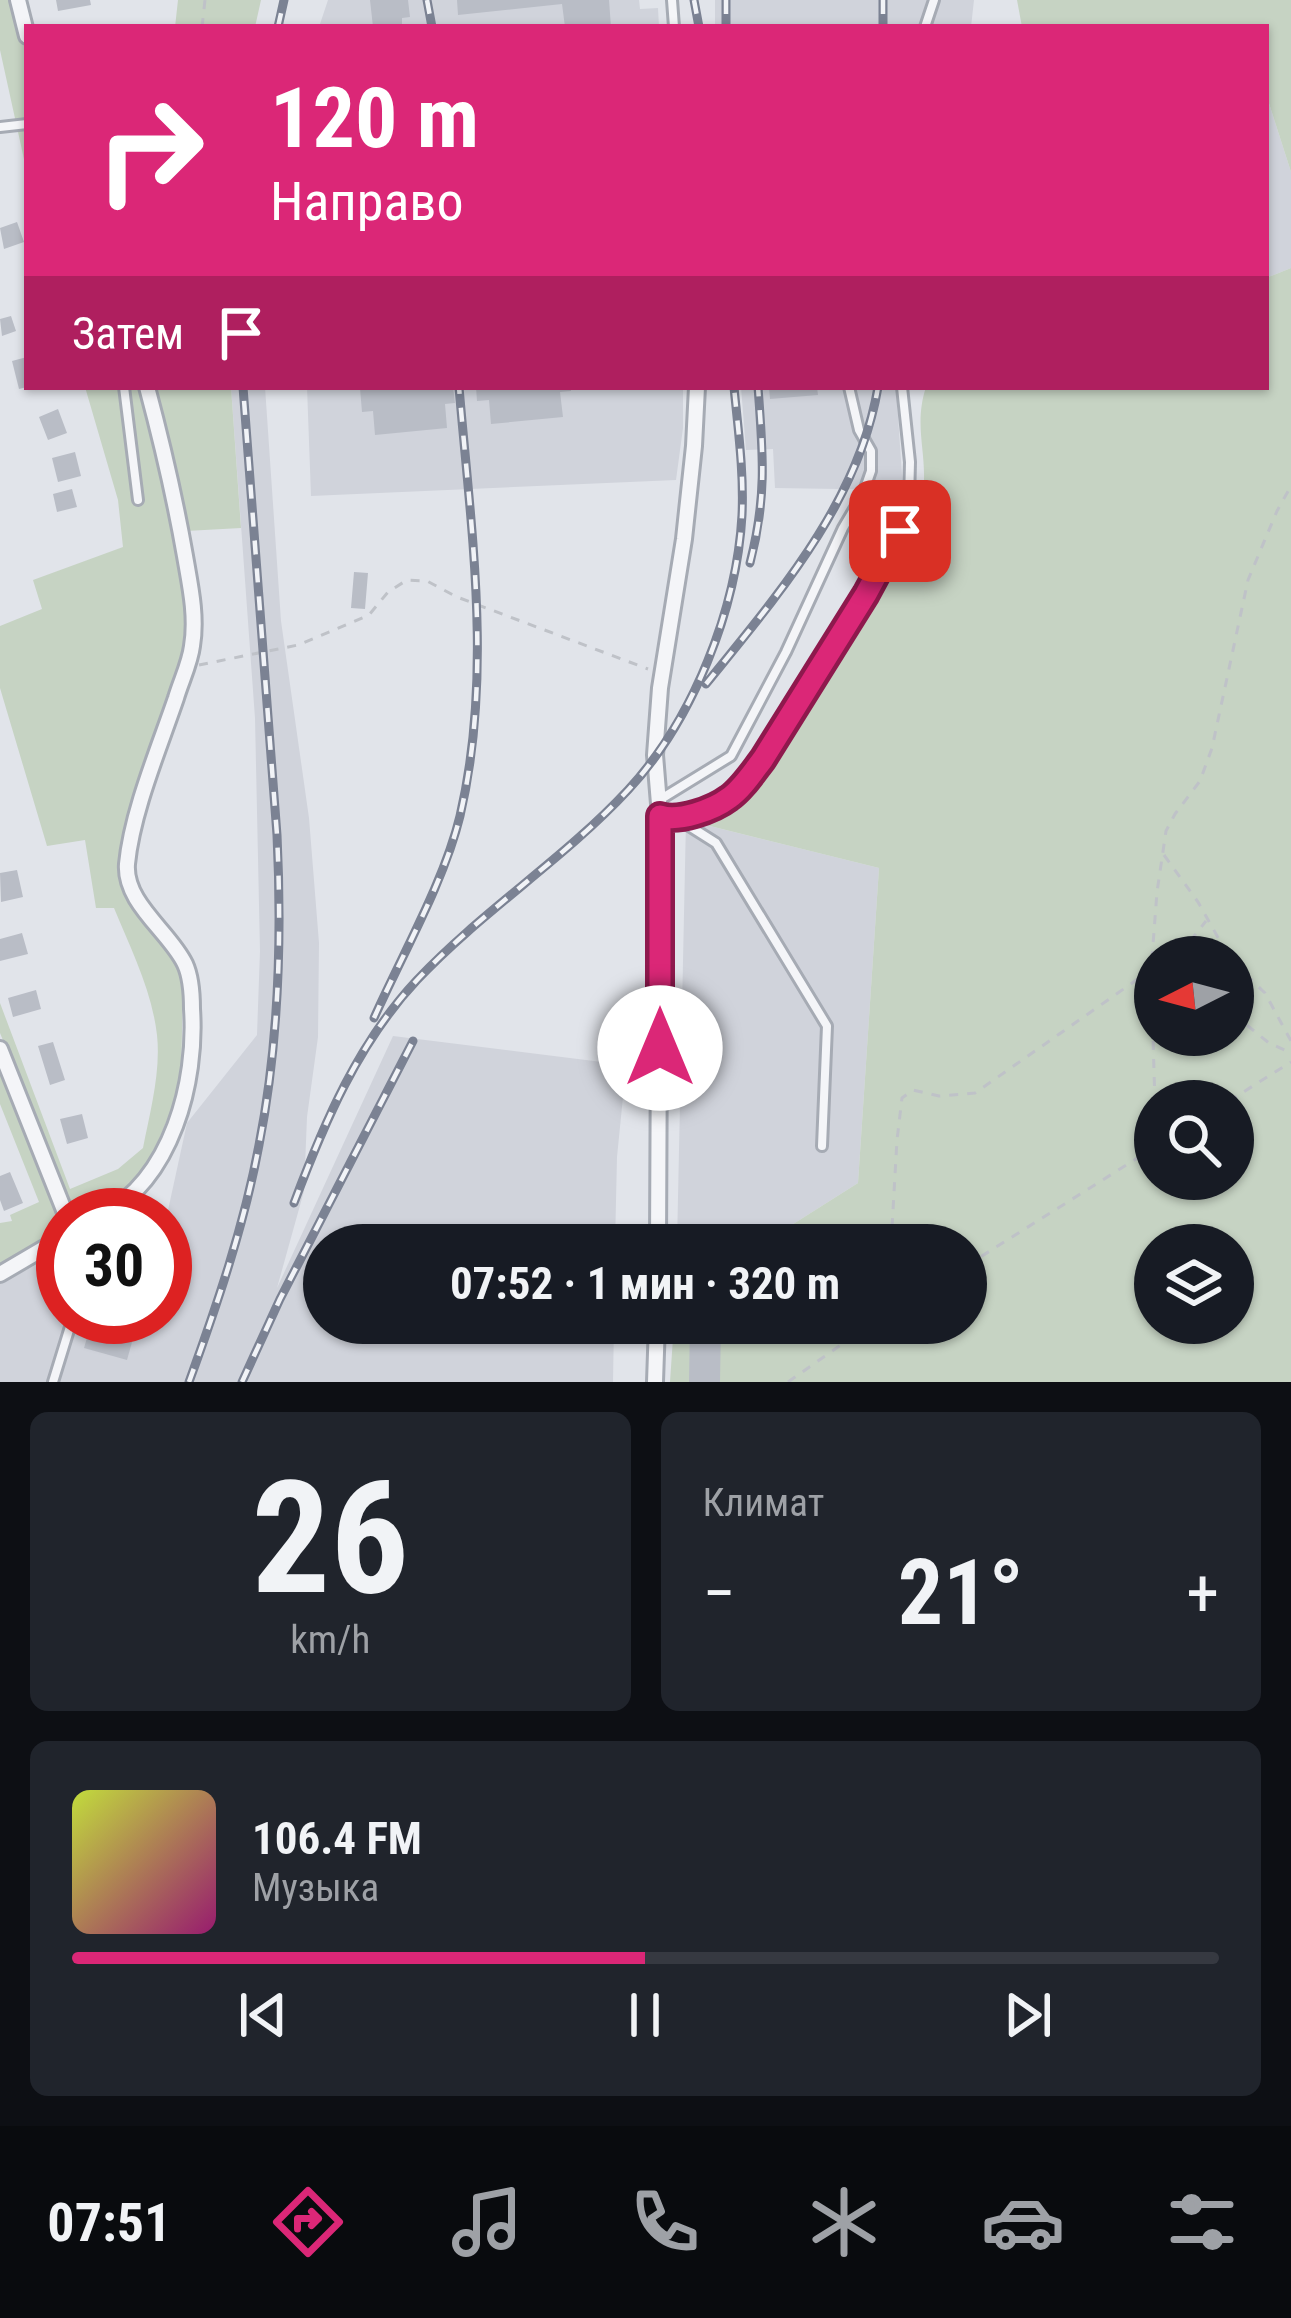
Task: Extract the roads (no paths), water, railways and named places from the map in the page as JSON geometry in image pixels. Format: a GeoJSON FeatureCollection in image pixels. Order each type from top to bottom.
{"type":"FeatureCollection","features":[{"type":"Feature","properties":{"kind":"street"},"geometry":{"type":"LineString","coordinates":[[137,1188],[176,1125],[189,1086],[195,1044],[186,965],[136,897],[126,870],[133,831],[192,647],[192,598],[180,526],[148,390]]}},
{"type":"Feature","properties":{"kind":"street"},"geometry":{"type":"LineString","coordinates":[[658,1224],[663,811],[655,755],[662,674],[684,539],[697,390]]}},
{"type":"Feature","properties":{"kind":"street"},"geometry":{"type":"LineString","coordinates":[[0,1049],[55,1188]]}},
{"type":"Feature","properties":{"kind":"street"},"geometry":{"type":"LineString","coordinates":[[0,1274],[36,1253]]}},
{"type":"Feature","properties":{"kind":"street"},"geometry":{"type":"LineString","coordinates":[[655,1382],[656,1344]]}},
{"type":"Feature","properties":{"kind":"lane"},"geometry":{"type":"LineString","coordinates":[[124,390],[138,500]]}},
{"type":"Feature","properties":{"kind":"lane"},"geometry":{"type":"LineString","coordinates":[[663,811],[731,756],[863,494],[872,451],[859,430],[850,390]]}},
{"type":"Feature","properties":{"kind":"lane"},"geometry":{"type":"LineString","coordinates":[[663,811],[706,809],[729,799],[763,759],[866,594],[900,531],[909,501],[902,390]]}},
{"type":"Feature","properties":{"kind":"lane"},"geometry":{"type":"LineString","coordinates":[[663,811],[716,844],[827,1026],[822,1146]]}},
{"type":"Feature","properties":{"kind":"lane"},"geometry":{"type":"LineString","coordinates":[[53,1382],[65,1344]]}},
{"type":"Feature","properties":{"kind":"railway"},"geometry":{"type":"LineString","coordinates":[[279,24],[284,0]]}},
{"type":"Feature","properties":{"kind":"railway"},"geometry":{"type":"LineString","coordinates":[[427,0],[431,24]]}},
{"type":"Feature","properties":{"kind":"railway"},"geometry":{"type":"LineString","coordinates":[[694,0],[698,24]]}},
{"type":"Feature","properties":{"kind":"railway"},"geometry":{"type":"LineString","coordinates":[[726,0],[726,24]]}},
{"type":"Feature","properties":{"kind":"railway"},"geometry":{"type":"LineString","coordinates":[[883,0],[883,24]]}},
{"type":"Feature","properties":{"kind":"railway"},"geometry":{"type":"LineString","coordinates":[[189,1382],[229,1265],[253,1175],[266,1107],[277,990],[277,835],[243,390]]}},
{"type":"Feature","properties":{"kind":"railway"},"geometry":{"type":"LineString","coordinates":[[374,1018],[444,867],[470,763],[476,602],[459,390]]}},
{"type":"Feature","properties":{"kind":"railway"},"geometry":{"type":"LineString","coordinates":[[294,1203],[345,1085],[396,1004],[468,931],[628,790],[673,731],[708,662],[738,551],[742,483],[734,390]]}},
{"type":"Feature","properties":{"kind":"railway"},"geometry":{"type":"LineString","coordinates":[[750,563],[761,496],[758,390]]}},
{"type":"Feature","properties":{"kind":"railway"},"geometry":{"type":"LineString","coordinates":[[706,684],[812,546],[853,470],[877,390]]}},
{"type":"Feature","properties":{"kind":"railway"},"geometry":{"type":"LineString","coordinates":[[242,1382],[413,1041]]}}]}
